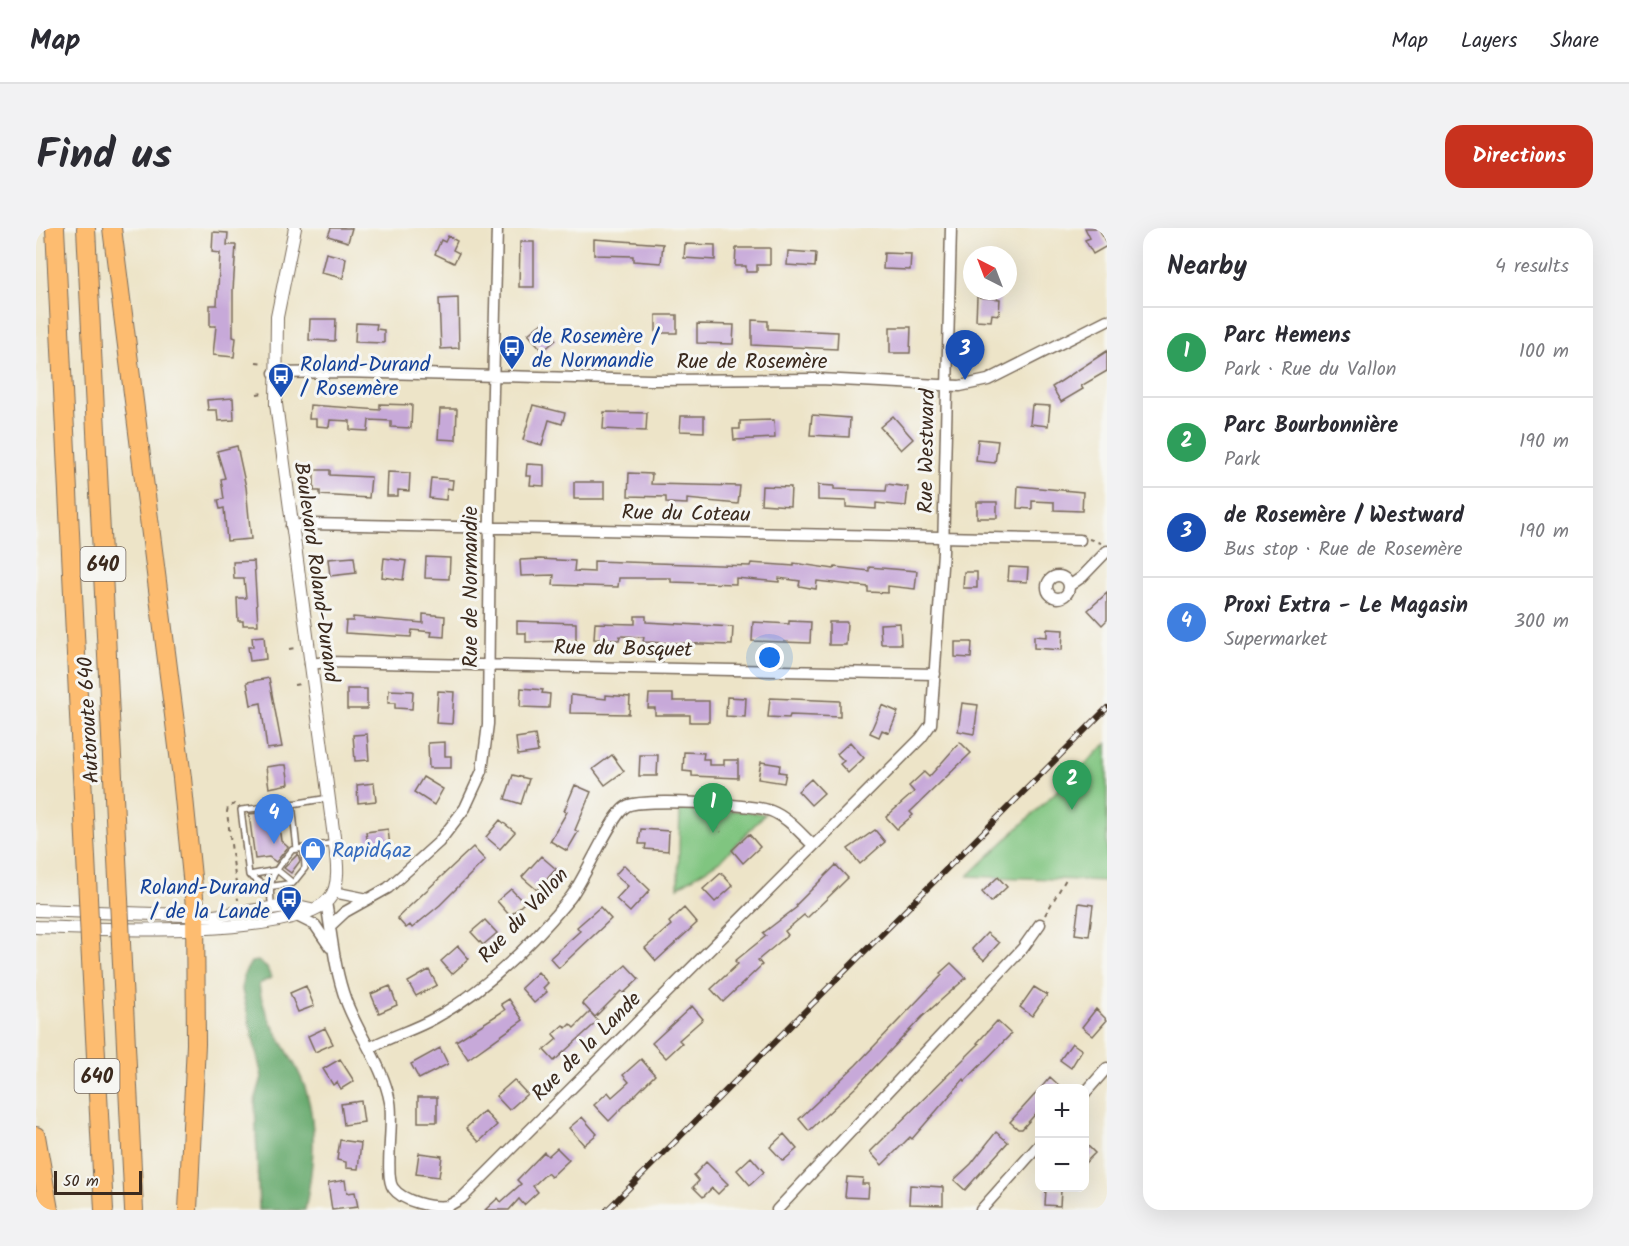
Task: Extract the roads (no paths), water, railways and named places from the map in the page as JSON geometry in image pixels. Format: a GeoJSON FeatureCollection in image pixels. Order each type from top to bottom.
{"type":"FeatureCollection","features":[{"type":"Feature","properties":{"kind":"highway","name":"Autoroute 640"},"geometry":{"type":"LineString","coordinates":[[56,228],[104,1210]]}},
{"type":"Feature","properties":{"kind":"highway","name":"Autoroute 640"},"geometry":{"type":"LineString","coordinates":[[86,228],[134,1210]]}},
{"type":"Feature","properties":{"kind":"highway"},"geometry":{"type":"LineString","coordinates":[[112,228],[183,787],[195,922],[196,1044],[188,1210]]}},
{"type":"Feature","properties":{"kind":"highway"},"geometry":{"type":"LineString","coordinates":[[36,1136],[49,1210]]}},
{"type":"Feature","properties":{"kind":"street","name":"Boulevard Roland-Durand"},"geometry":{"type":"LineString","coordinates":[[295,228],[277,317],[270,368],[335,843],[336,881],[330,897]]}},
{"type":"Feature","properties":{"kind":"street","name":"Rue de Normandie"},"geometry":{"type":"LineString","coordinates":[[330,926],[341,914],[388,888],[426,855],[460,817],[479,782],[486,752],[489,665],[496,228]]}},
{"type":"Feature","properties":{"kind":"street","name":"Rue Westward"},"geometry":{"type":"LineString","coordinates":[[935,674],[943,538],[951,228]]}},
{"type":"Feature","properties":{"kind":"street","name":"Rue de Rosemère"},"geometry":{"type":"LineString","coordinates":[[270,368],[343,372],[671,380],[820,380],[947,387],[970,385],[988,380],[1107,320]]}},
{"type":"Feature","properties":{"kind":"street","name":"Rue du Coteau"},"geometry":{"type":"LineString","coordinates":[[291,526],[1082,539]]}},
{"type":"Feature","properties":{"kind":"street"},"geometry":{"type":"LineString","coordinates":[[1069,586],[1082,577],[1105,548]]}},
{"type":"Feature","properties":{"kind":"street","name":"Rue du Bosquet"},"geometry":{"type":"LineString","coordinates":[[310,663],[935,674]]}},
{"type":"Feature","properties":{"kind":"street","name":"Rue de la Lande"},"geometry":{"type":"LineString","coordinates":[[330,897],[332,951],[346,1003],[382,1076],[390,1104],[393,1132],[389,1176],[392,1186],[400,1195],[417,1201],[438,1207],[451,1205],[540,1120],[929,728],[934,714],[935,674]]}},
{"type":"Feature","properties":{"kind":"street","name":"Rue du Vallon"},"geometry":{"type":"LineString","coordinates":[[369,1048],[444,1013],[468,998],[498,972],[576,890],[617,816],[628,805],[652,802],[761,808],[779,815],[813,845]]}},
{"type":"Feature","properties":{"kind":"street"},"geometry":{"type":"LineString","coordinates":[[36,927],[297,916],[330,897],[369,899]]}},
{"type":"Feature","properties":{"kind":"street"},"geometry":{"type":"LineString","coordinates":[[36,910],[195,922],[294,905],[311,909]]}},
{"type":"Feature","properties":{"kind":"street","name":"Rue de la Lande"},"geometry":{"type":"LineString","coordinates":[[297,916],[315,925],[332,951]]}},
{"type":"Feature","properties":{"kind":"street"},"geometry":{"type":"LineString","coordinates":[[777,1210],[1023,948],[1040,924]]}},
{"type":"Feature","properties":{"kind":"street"},"geometry":{"type":"LineString","coordinates":[[1089,1089],[1106,1071]]}},
{"type":"Feature","properties":{"kind":"street"},"geometry":{"type":"LineString","coordinates":[[981,1210],[1035,1150]]}},
{"type":"Feature","properties":{"kind":"lane"},"geometry":{"type":"LineString","coordinates":[[292,804],[305,868],[292,883],[268,887],[249,875],[240,810],[329,798]]}},
{"type":"Feature","properties":{"kind":"lane"},"geometry":{"type":"LineString","coordinates":[[272,909],[268,887],[292,850],[335,843]]}},
{"type":"Feature","properties":{"kind":"lane"},"geometry":{"type":"LineString","coordinates":[[249,875],[277,870]]}},
{"type":"Feature","properties":{"kind":"lane"},"geometry":{"type":"LineString","coordinates":[[277,870],[292,883]]}},
{"type":"Feature","properties":{"kind":"railway"},"geometry":{"type":"LineString","coordinates":[[607,1210],[1107,708]]}},
{"type":"Feature","properties":{"kind":"place","name":"de Rosemère / de Normandie"},"geometry":{"type":"Point","coordinates":[512,371]}},
{"type":"Feature","properties":{"kind":"place","name":"de Rosemère / Westward"},"geometry":{"type":"Point","coordinates":[965,380]}},
{"type":"Feature","properties":{"kind":"place","name":"Roland-Durand / Rosemère"},"geometry":{"type":"Point","coordinates":[281,399]}},
{"type":"Feature","properties":{"kind":"place","name":"Parc Bourbonnière"},"geometry":{"type":"Point","coordinates":[1072,810]}},
{"type":"Feature","properties":{"kind":"place","name":"Parc Hemens"},"geometry":{"type":"Point","coordinates":[713,833]}},
{"type":"Feature","properties":{"kind":"place","name":"Proxi Extra - Le Magasin"},"geometry":{"type":"Point","coordinates":[274,844]}},
{"type":"Feature","properties":{"kind":"place","name":"RapidGaz"},"geometry":{"type":"Point","coordinates":[313,873]}},
{"type":"Feature","properties":{"kind":"place","name":"Roland-Durand / de la Lande"},"geometry":{"type":"Point","coordinates":[289,922]}}]}
